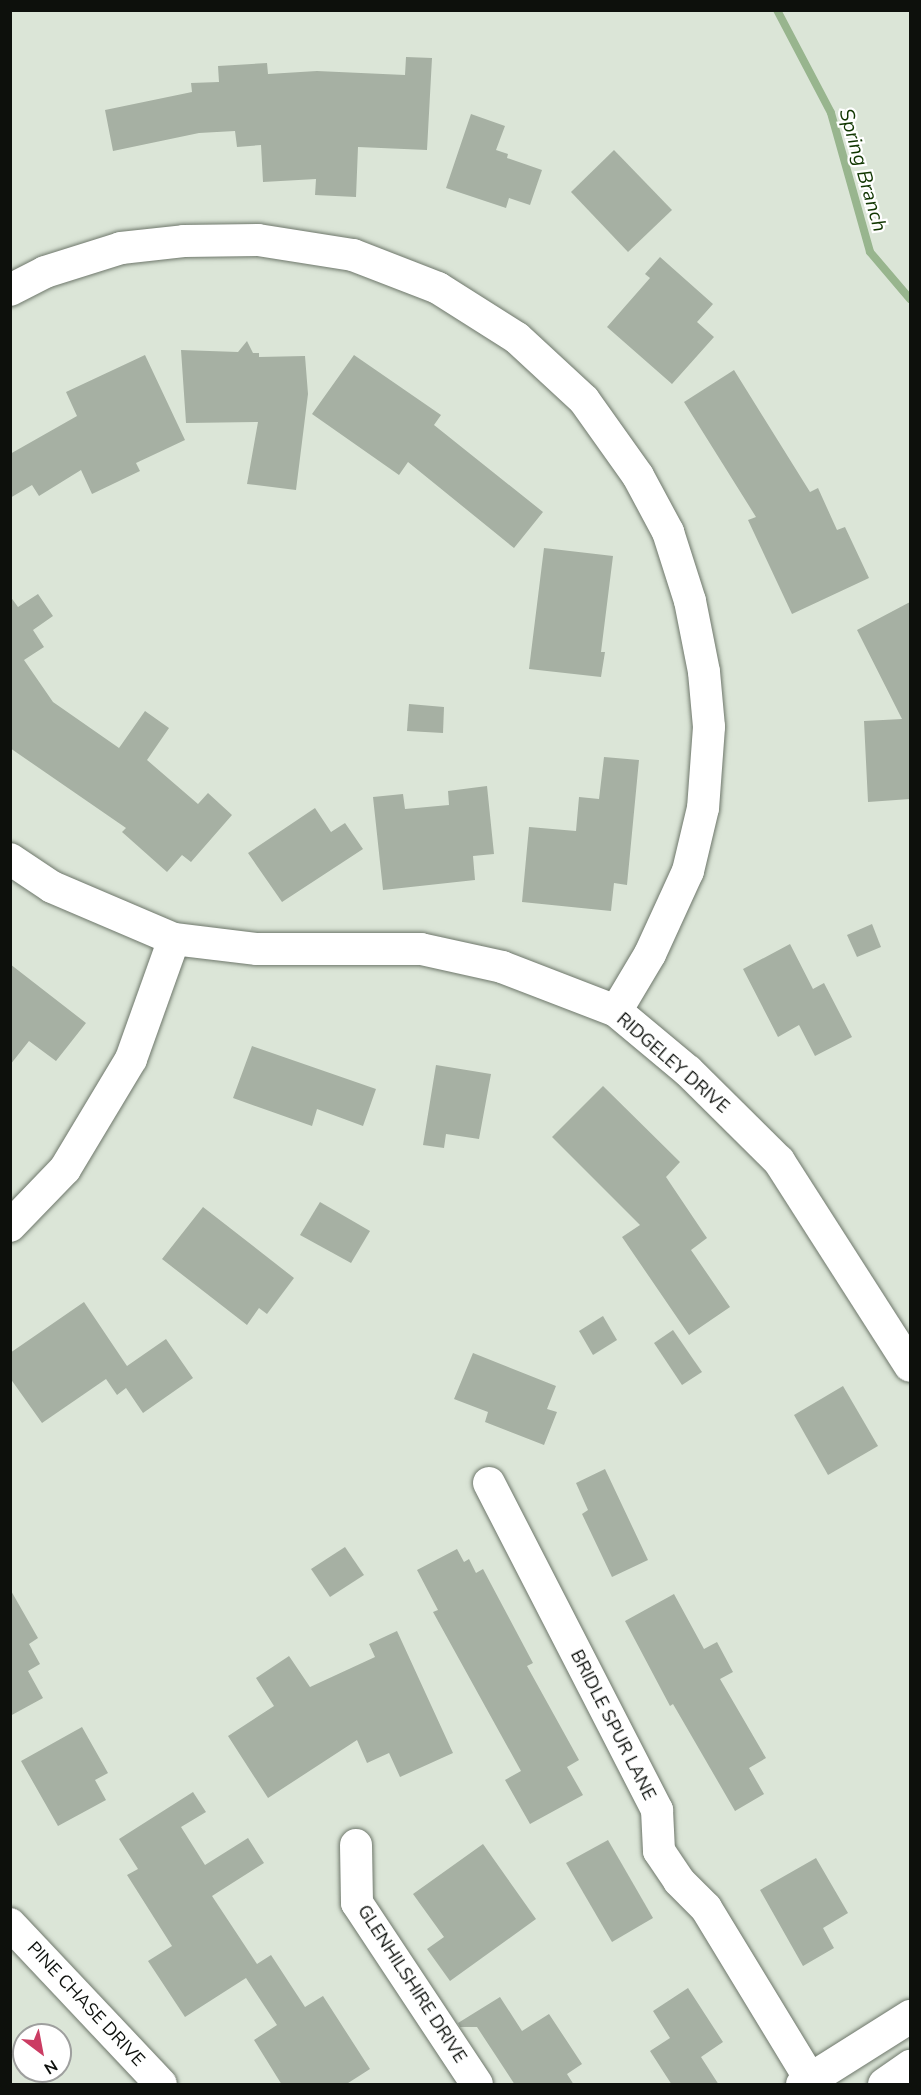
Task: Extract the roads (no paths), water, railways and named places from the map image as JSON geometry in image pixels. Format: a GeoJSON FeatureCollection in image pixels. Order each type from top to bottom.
{"type":"FeatureCollection","features":[{"type":"Feature","properties":{"kind":"main road"},"geometry":{"type":"LineString","coordinates":[[808,2083],[910,2016]]}},
{"type":"Feature","properties":{"kind":"main road"},"geometry":{"type":"LineString","coordinates":[[884,2085],[910,2066]]}},
{"type":"Feature","properties":{"kind":"street"},"geometry":{"type":"LineString","coordinates":[[10,290],[45,272],[121,248],[174,242],[258,240],[353,255],[438,288],[517,338],[584,400],[638,476],[668,532],[690,601],[704,672],[709,727],[703,808],[688,871],[650,954],[616,1011]]}},
{"type":"Feature","properties":{"kind":"street","name":"RIDGELEY DRIVE"},"geometry":{"type":"LineString","coordinates":[[10,859],[52,887],[174,939],[257,949],[421,949],[502,968],[616,1011],[688,1071],[779,1161],[910,1366]]}},
{"type":"Feature","properties":{"kind":"street"},"geometry":{"type":"LineString","coordinates":[[10,1226],[65,1169],[131,1059],[174,939]]}},
{"type":"Feature","properties":{"kind":"street","name":"BRIDLE SPUR LANE"},"geometry":{"type":"LineString","coordinates":[[489,1483],[657,1810],[659,1851],[679,1881],[706,1908],[808,2083]]}},
{"type":"Feature","properties":{"kind":"street","name":"GLENHILSHIRE DRIVE"},"geometry":{"type":"LineString","coordinates":[[356,1845],[357,1903],[477,2085]]}},
{"type":"Feature","properties":{"kind":"street","name":"PINE CHASE DRIVE"},"geometry":{"type":"LineString","coordinates":[[10,1924],[161,2085]]}},
{"type":"Feature","properties":{"kind":"waterway","name":"Spring Branch"},"geometry":{"type":"LineString","coordinates":[[777,10],[831,113],[870,252],[910,299]]}}]}
